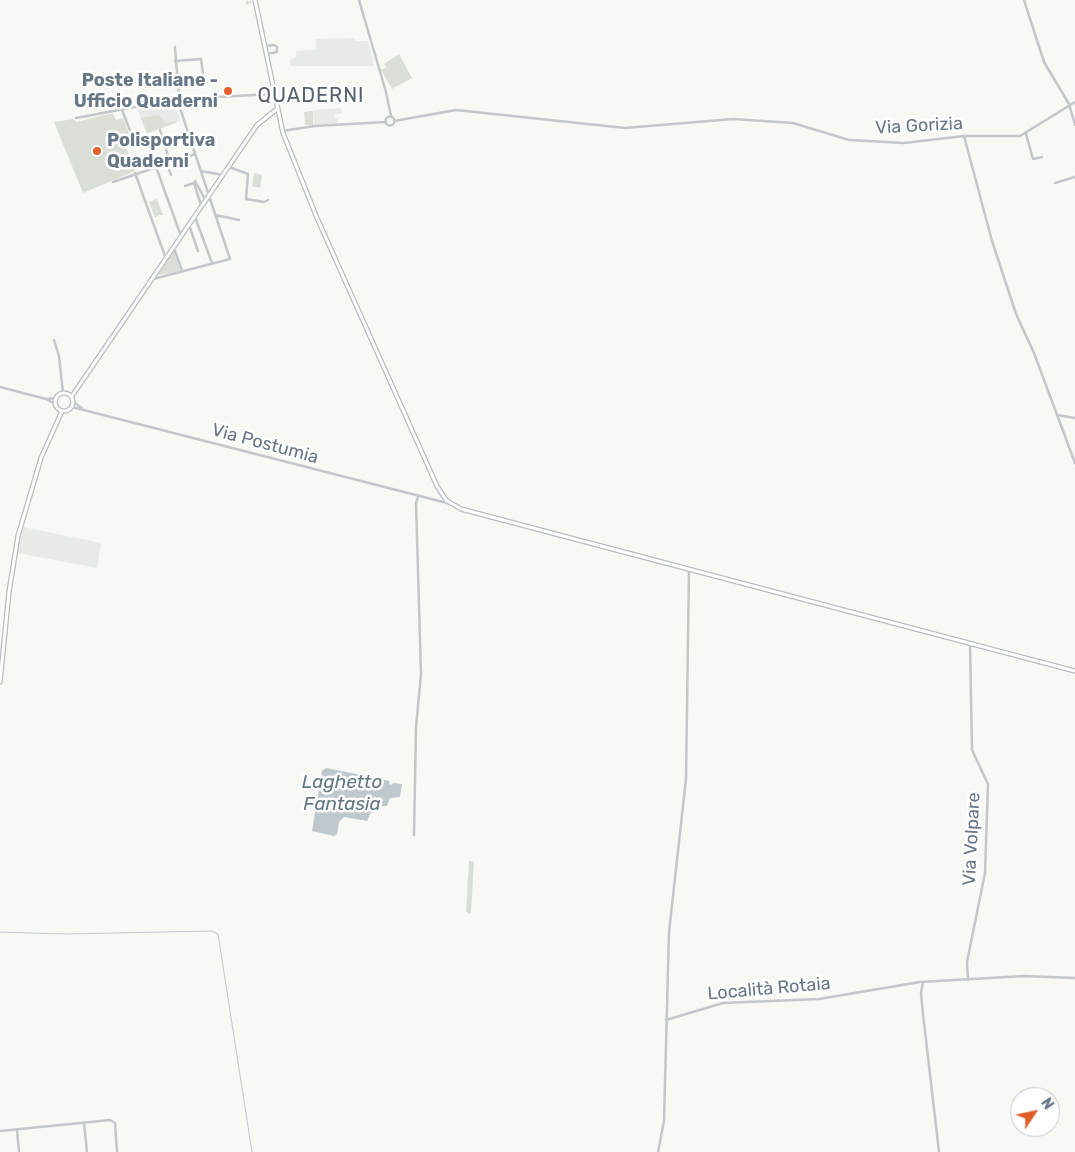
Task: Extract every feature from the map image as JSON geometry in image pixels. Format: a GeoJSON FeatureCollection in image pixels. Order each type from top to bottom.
{"type":"FeatureCollection","features":[{"type":"Feature","properties":{"kind":"main road"},"geometry":{"type":"LineString","coordinates":[[254,2],[266,46],[276,109],[282,131],[321,226],[437,486],[443,497],[451,504],[461,509],[1075,671]]}},
{"type":"Feature","properties":{"kind":"main road"},"geometry":{"type":"LineString","coordinates":[[72,396],[258,125],[276,109]]}},
{"type":"Feature","properties":{"kind":"main road"},"geometry":{"type":"LineString","coordinates":[[63,392],[72,396],[74,402],[72,407],[62,411],[55,404],[55,398],[63,392]]}},
{"type":"Feature","properties":{"kind":"main road"},"geometry":{"type":"LineString","coordinates":[[0,682],[9,592],[18,536],[35,476],[62,411]]}},
{"type":"Feature","properties":{"kind":"street"},"geometry":{"type":"LineString","coordinates":[[359,0],[394,121]]}},
{"type":"Feature","properties":{"kind":"street"},"geometry":{"type":"LineString","coordinates":[[1024,0],[1044,62],[1069,104],[1075,124]]}},
{"type":"Feature","properties":{"kind":"street"},"geometry":{"type":"LineString","coordinates":[[266,46],[274,44],[277,47],[277,52],[267,54]]}},
{"type":"Feature","properties":{"kind":"street"},"geometry":{"type":"LineString","coordinates":[[153,279],[230,259],[178,99],[175,48]]}},
{"type":"Feature","properties":{"kind":"street"},"geometry":{"type":"LineString","coordinates":[[175,61],[202,59],[203,73]]}},
{"type":"Feature","properties":{"kind":"street"},"geometry":{"type":"LineString","coordinates":[[76,118],[147,107],[160,102],[178,99],[274,94]]}},
{"type":"Feature","properties":{"kind":"street"},"geometry":{"type":"LineString","coordinates":[[160,102],[161,106]]}},
{"type":"Feature","properties":{"kind":"street","name":"Via Gorizia"},"geometry":{"type":"LineString","coordinates":[[282,131],[314,126],[386,122],[390,125],[394,121],[456,110],[625,128],[733,119],[793,123],[849,140],[875,143],[904,143],[964,136],[1014,137],[1026,134],[1069,104],[1075,102]]}},
{"type":"Feature","properties":{"kind":"street"},"geometry":{"type":"LineString","coordinates":[[122,110],[136,146],[132,147]]}},
{"type":"Feature","properties":{"kind":"street"},"geometry":{"type":"LineString","coordinates":[[386,122],[387,118],[391,116]]}},
{"type":"Feature","properties":{"kind":"street"},"geometry":{"type":"LineString","coordinates":[[160,130],[171,175]]}},
{"type":"Feature","properties":{"kind":"street"},"geometry":{"type":"LineString","coordinates":[[1026,134],[1033,159],[1042,157]]}},
{"type":"Feature","properties":{"kind":"street"},"geometry":{"type":"LineString","coordinates":[[964,136],[992,241],[1016,314],[1034,353],[1075,463]]}},
{"type":"Feature","properties":{"kind":"street"},"geometry":{"type":"LineString","coordinates":[[113,182],[195,154]]}},
{"type":"Feature","properties":{"kind":"street"},"geometry":{"type":"LineString","coordinates":[[156,167],[181,237]]}},
{"type":"Feature","properties":{"kind":"street"},"geometry":{"type":"LineString","coordinates":[[229,167],[248,174],[246,199],[264,202],[268,200]]}},
{"type":"Feature","properties":{"kind":"street"},"geometry":{"type":"LineString","coordinates":[[201,171],[223,175]]}},
{"type":"Feature","properties":{"kind":"street"},"geometry":{"type":"LineString","coordinates":[[136,174],[166,259]]}},
{"type":"Feature","properties":{"kind":"street"},"geometry":{"type":"LineString","coordinates":[[1054,183],[1075,177]]}},
{"type":"Feature","properties":{"kind":"street"},"geometry":{"type":"LineString","coordinates":[[195,181],[206,201]]}},
{"type":"Feature","properties":{"kind":"street"},"geometry":{"type":"LineString","coordinates":[[185,186],[194,183],[202,207]]}},
{"type":"Feature","properties":{"kind":"street"},"geometry":{"type":"LineString","coordinates":[[215,215],[239,220]]}},
{"type":"Feature","properties":{"kind":"street"},"geometry":{"type":"LineString","coordinates":[[195,217],[212,263]]}},
{"type":"Feature","properties":{"kind":"street"},"geometry":{"type":"LineString","coordinates":[[189,225],[198,251]]}},
{"type":"Feature","properties":{"kind":"street"},"geometry":{"type":"LineString","coordinates":[[174,248],[182,271]]}},
{"type":"Feature","properties":{"kind":"street"},"geometry":{"type":"LineString","coordinates":[[54,340],[59,356],[63,392]]}},
{"type":"Feature","properties":{"kind":"street"},"geometry":{"type":"LineString","coordinates":[[0,387],[46,399],[55,404]]}},
{"type":"Feature","properties":{"kind":"street"},"geometry":{"type":"LineString","coordinates":[[46,399],[55,398]]}},
{"type":"Feature","properties":{"kind":"street"},"geometry":{"type":"LineString","coordinates":[[74,402],[83,409]]}},
{"type":"Feature","properties":{"kind":"street","name":"Via Postumia"},"geometry":{"type":"LineString","coordinates":[[72,407],[451,504]]}},
{"type":"Feature","properties":{"kind":"street"},"geometry":{"type":"LineString","coordinates":[[1057,415],[1075,418]]}},
{"type":"Feature","properties":{"kind":"street"},"geometry":{"type":"LineString","coordinates":[[414,835],[416,728],[421,674],[416,502],[418,497]]}},
{"type":"Feature","properties":{"kind":"street"},"geometry":{"type":"LineString","coordinates":[[658,1152],[664,1121],[669,932],[686,779],[689,569]]}},
{"type":"Feature","properties":{"kind":"street","name":"Via Volpare"},"geometry":{"type":"LineString","coordinates":[[968,980],[967,962],[985,873],[988,784],[972,750],[970,643]]}},
{"type":"Feature","properties":{"kind":"street"},"geometry":{"type":"LineString","coordinates":[[939,1152],[921,993],[923,982],[1024,976],[1075,978]]}},
{"type":"Feature","properties":{"kind":"street","name":"Località Rotaia"},"geometry":{"type":"LineString","coordinates":[[666,1020],[710,1005],[723,1003],[808,999],[923,982]]}},
{"type":"Feature","properties":{"kind":"street"},"geometry":{"type":"LineString","coordinates":[[0,1131],[114,1122],[117,1152]]}},
{"type":"Feature","properties":{"kind":"street"},"geometry":{"type":"LineString","coordinates":[[84,1123],[87,1152]]}},
{"type":"Feature","properties":{"kind":"street"},"geometry":{"type":"LineString","coordinates":[[17,1130],[19,1152]]}},
{"type":"Feature","properties":{"kind":"shaded area"},"geometry":{"type":"Polygon","coordinates":[[[355,38],[355,41],[368,41],[374,66],[290,66],[290,60],[297,56],[295,51],[316,50],[316,39],[355,38]]]}},
{"type":"Feature","properties":{"kind":"shaded area"},"geometry":{"type":"Polygon","coordinates":[[[399,54],[412,78],[392,89],[381,70],[386,67],[384,64],[399,54]]]}},
{"type":"Feature","properties":{"kind":"shaded area"},"geometry":{"type":"Polygon","coordinates":[[[173,102],[181,121],[147,134],[137,108],[173,102]]]}},
{"type":"Feature","properties":{"kind":"shaded area"},"geometry":{"type":"Polygon","coordinates":[[[341,108],[342,113],[334,115],[334,118],[339,118],[337,123],[314,125],[313,110],[341,108]]]}},
{"type":"Feature","properties":{"kind":"shaded area"},"geometry":{"type":"Polygon","coordinates":[[[313,111],[313,125],[305,125],[304,112],[313,111]]]}},
{"type":"Feature","properties":{"kind":"shaded area","name":"Polisportiva Quaderni"},"geometry":{"type":"Polygon","coordinates":[[[113,113],[116,120],[123,118],[129,134],[122,137],[135,171],[83,193],[54,122],[74,119],[76,122],[113,113]]]}},
{"type":"Feature","properties":{"kind":"shaded area"},"geometry":{"type":"Polygon","coordinates":[[[158,115],[163,118],[165,123],[180,121],[147,133],[141,118],[158,115]]]}},
{"type":"Feature","properties":{"kind":"shaded area"},"geometry":{"type":"Polygon","coordinates":[[[254,173],[262,175],[260,188],[252,186],[254,173]]]}},
{"type":"Feature","properties":{"kind":"shaded area"},"geometry":{"type":"Polygon","coordinates":[[[157,199],[163,215],[155,218],[149,202],[157,199]]]}},
{"type":"Feature","properties":{"kind":"shaded area"},"geometry":{"type":"Polygon","coordinates":[[[174,251],[180,271],[158,275],[174,251]]]}},
{"type":"Feature","properties":{"kind":"shaded area"},"geometry":{"type":"Polygon","coordinates":[[[23,527],[101,543],[97,568],[18,553],[23,527]]]}},
{"type":"Feature","properties":{"kind":"shaded area"},"geometry":{"type":"Polygon","coordinates":[[[469,861],[474,862],[471,913],[469,914],[466,911],[469,861]]]}},
{"type":"Feature","properties":{"kind":"water","name":"Laghetto Fantasia"},"geometry":{"type":"Polygon","coordinates":[[[326,768],[389,781],[390,785],[394,783],[402,784],[400,797],[390,798],[387,806],[374,806],[367,821],[344,817],[339,822],[337,834],[334,836],[312,831],[322,771],[326,768]]]}},
{"type":"Feature","properties":{"kind":"waterway"},"geometry":{"type":"LineString","coordinates":[[0,932],[65,934],[211,931],[218,934],[252,1152]]}},
{"type":"Feature","properties":{"kind":"tunnel"},"geometry":{"type":"LineString","coordinates":[[246,3],[251,2]]}},
{"type":"Feature","properties":{"kind":"place","name":"Poste Italiane - Ufficio Quaderni"},"geometry":{"type":"Point","coordinates":[228,91]}},
{"type":"Feature","properties":{"kind":"place","name":"Polisportiva Quaderni"},"geometry":{"type":"Point","coordinates":[97,151]}},
{"type":"Feature","properties":{"kind":"district","name":"QUADERNI"},"geometry":{"type":"Point","coordinates":[311,96]}}]}
